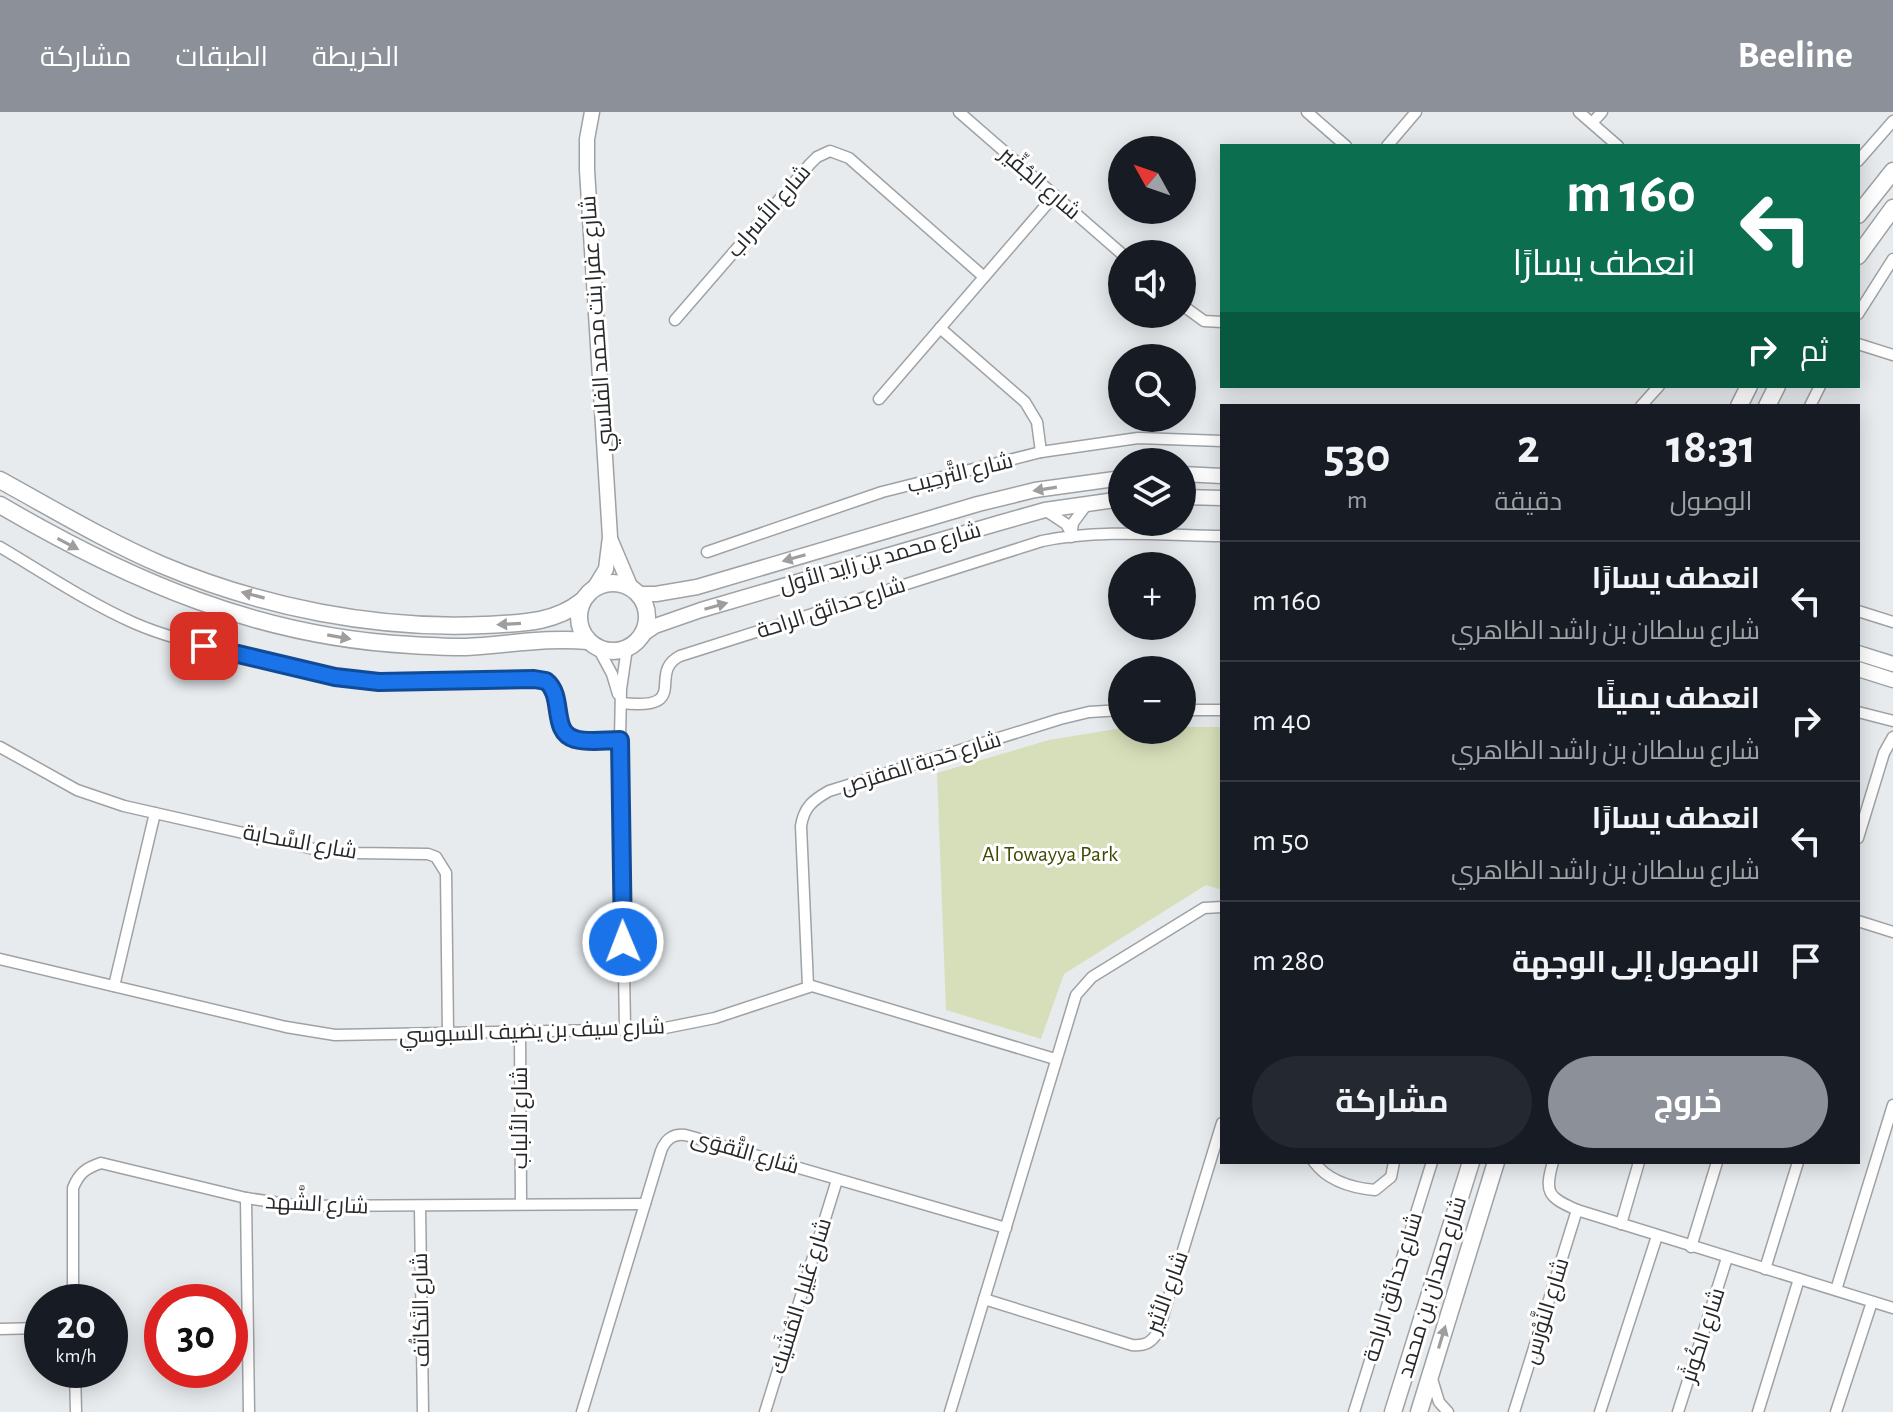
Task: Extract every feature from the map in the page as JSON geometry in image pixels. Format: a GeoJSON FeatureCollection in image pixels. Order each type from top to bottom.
{"type":"FeatureCollection","features":[{"type":"Feature","properties":{"kind":"main road","name":"شارع عفرا بنت محمد الفلاسي"},"geometry":{"type":"LineString","coordinates":[[592,112],[587,139],[587,170],[610,537],[606,569],[595,587]]}},
{"type":"Feature","properties":{"kind":"main road"},"geometry":{"type":"LineString","coordinates":[[1860,212],[1893,171]]}},
{"type":"Feature","properties":{"kind":"main road"},"geometry":{"type":"LineString","coordinates":[[1860,253],[1893,208]]}},
{"type":"Feature","properties":{"kind":"main road"},"geometry":{"type":"LineString","coordinates":[[1196,475],[1220,476]]}},
{"type":"Feature","properties":{"kind":"main road"},"geometry":{"type":"LineString","coordinates":[[0,480],[162,564],[226,587],[321,613],[374,621],[465,626],[531,623],[560,615],[582,601],[595,587],[618,582],[634,590],[647,613],[643,634],[627,648],[607,651],[593,645],[548,640],[466,647],[358,640],[272,624],[229,612],[137,578],[57,539],[0,505]]}},
{"type":"Feature","properties":{"kind":"main road","name":"شارع محمد بن زايد الأول"},"geometry":{"type":"LineString","coordinates":[[634,590],[656,594],[697,587],[978,504],[1035,490],[1108,480]]}},
{"type":"Feature","properties":{"kind":"main road"},"geometry":{"type":"LineString","coordinates":[[1196,497],[1220,498]]}},
{"type":"Feature","properties":{"kind":"main road","name":"شارع محمد بن زايد الأول"},"geometry":{"type":"LineString","coordinates":[[643,634],[701,610],[1045,510],[1108,501]]}},
{"type":"Feature","properties":{"kind":"main road","name":"شارع عفرا بنت محمد الفلاسي"},"geometry":{"type":"LineString","coordinates":[[610,537],[634,590]]}},
{"type":"Feature","properties":{"kind":"main road"},"geometry":{"type":"LineString","coordinates":[[582,601],[578,622],[593,645]]}},
{"type":"Feature","properties":{"kind":"main road"},"geometry":{"type":"LineString","coordinates":[[1860,654],[1893,664]]}},
{"type":"Feature","properties":{"kind":"main road"},"geometry":{"type":"LineString","coordinates":[[1860,670],[1893,680]]}},
{"type":"Feature","properties":{"kind":"main road","name":"شارع حمدان بن محمد"},"geometry":{"type":"LineString","coordinates":[[1393,1412],[1470,1164]]}},
{"type":"Feature","properties":{"kind":"main road","name":"شارع حمدان بن محمد"},"geometry":{"type":"LineString","coordinates":[[1419,1412],[1495,1164]]}},
{"type":"Feature","properties":{"kind":"street","name":"شارع الجُفِّير"},"geometry":{"type":"LineString","coordinates":[[959,112],[1108,242]]}},
{"type":"Feature","properties":{"kind":"street"},"geometry":{"type":"LineString","coordinates":[[1307,112],[1344,144]]}},
{"type":"Feature","properties":{"kind":"street"},"geometry":{"type":"LineString","coordinates":[[1389,144],[1416,112]]}},
{"type":"Feature","properties":{"kind":"street"},"geometry":{"type":"LineString","coordinates":[[1579,112],[1616,144]]}},
{"type":"Feature","properties":{"kind":"street"},"geometry":{"type":"LineString","coordinates":[[1592,123],[1602,112]]}},
{"type":"Feature","properties":{"kind":"street"},"geometry":{"type":"LineString","coordinates":[[1860,159],[1893,121]]}},
{"type":"Feature","properties":{"kind":"street","name":"شارع الأسراب"},"geometry":{"type":"LineString","coordinates":[[675,320],[810,164],[830,151],[849,158],[984,277]]}},
{"type":"Feature","properties":{"kind":"street"},"geometry":{"type":"LineString","coordinates":[[879,399],[1054,196]]}},
{"type":"Feature","properties":{"kind":"street"},"geometry":{"type":"LineString","coordinates":[[1860,311],[1893,259]]}},
{"type":"Feature","properties":{"kind":"street"},"geometry":{"type":"LineString","coordinates":[[1196,315],[1204,321],[1220,322]]}},
{"type":"Feature","properties":{"kind":"street"},"geometry":{"type":"LineString","coordinates":[[940,328],[1025,402],[1037,422],[1041,452]]}},
{"type":"Feature","properties":{"kind":"street"},"geometry":{"type":"LineString","coordinates":[[1860,345],[1893,355]]}},
{"type":"Feature","properties":{"kind":"street"},"geometry":{"type":"LineString","coordinates":[[1643,404],[1657,388]]}},
{"type":"Feature","properties":{"kind":"street","name":"شارع التَّرحِيب"},"geometry":{"type":"LineString","coordinates":[[707,552],[882,492],[1041,452],[1138,438],[1220,441]]}},
{"type":"Feature","properties":{"kind":"street"},"geometry":{"type":"LineString","coordinates":[[1071,534],[1077,516],[1089,503]]}},
{"type":"Feature","properties":{"kind":"street"},"geometry":{"type":"LineString","coordinates":[[1045,510],[1066,524],[1071,534]]}},
{"type":"Feature","properties":{"kind":"street","name":"شارع حدائق الراحة"},"geometry":{"type":"LineString","coordinates":[[621,703],[651,704],[660,700],[666,691],[667,667],[670,661],[680,656],[1042,541],[1071,534],[1220,536]]}},
{"type":"Feature","properties":{"kind":"street"},"geometry":{"type":"LineString","coordinates":[[1,550],[76,593],[150,630],[318,674],[379,682],[541,679],[555,689],[560,725],[567,735],[582,740],[620,740]]}},
{"type":"Feature","properties":{"kind":"street"},"geometry":{"type":"LineString","coordinates":[[1860,612],[1893,622]]}},
{"type":"Feature","properties":{"kind":"street"},"geometry":{"type":"LineString","coordinates":[[593,645],[612,674],[621,703]]}},
{"type":"Feature","properties":{"kind":"street"},"geometry":{"type":"LineString","coordinates":[[625,1028],[620,740],[627,648]]}},
{"type":"Feature","properties":{"kind":"street"},"geometry":{"type":"LineString","coordinates":[[1196,710],[1220,710]]}},
{"type":"Feature","properties":{"kind":"street","name":"شارع حَدبة المَفرَص"},"geometry":{"type":"LineString","coordinates":[[808,986],[801,826],[810,804],[829,791],[1060,719],[1108,711]]}},
{"type":"Feature","properties":{"kind":"street"},"geometry":{"type":"LineString","coordinates":[[1860,713],[1893,721]]}},
{"type":"Feature","properties":{"kind":"street"},"geometry":{"type":"LineString","coordinates":[[1860,831],[1884,753],[1893,737]]}},
{"type":"Feature","properties":{"kind":"street","name":"شارع السَّحابة"},"geometry":{"type":"LineString","coordinates":[[0,747],[77,790],[108,802],[314,849],[428,854],[436,857],[446,873],[448,1033]]}},
{"type":"Feature","properties":{"kind":"street"},"geometry":{"type":"LineString","coordinates":[[114,986],[155,813]]}},
{"type":"Feature","properties":{"kind":"street"},"geometry":{"type":"LineString","coordinates":[[950,1412],[1071,1007],[1087,982],[1204,908],[1220,907]]}},
{"type":"Feature","properties":{"kind":"street"},"geometry":{"type":"LineString","coordinates":[[1860,922],[1893,932]]}},
{"type":"Feature","properties":{"kind":"street","name":"شارع سيف بن يضيف السبوسي"},"geometry":{"type":"LineString","coordinates":[[0,959],[311,1032],[346,1035],[683,1026],[808,986]]}},
{"type":"Feature","properties":{"kind":"street"},"geometry":{"type":"LineString","coordinates":[[808,986],[1055,1059]]}},
{"type":"Feature","properties":{"kind":"street","name":"شارع الألباب"},"geometry":{"type":"LineString","coordinates":[[520,1031],[521,1204]]}},
{"type":"Feature","properties":{"kind":"street"},"geometry":{"type":"LineString","coordinates":[[1836,1290],[1893,1105]]}},
{"type":"Feature","properties":{"kind":"street","name":"شارع الأثير"},"geometry":{"type":"LineString","coordinates":[[984,1299],[1132,1345],[1143,1346],[1152,1341],[1158,1332],[1220,1130]]}},
{"type":"Feature","properties":{"kind":"street","name":"شارع التَّقوَى"},"geometry":{"type":"LineString","coordinates":[[582,1412],[665,1142],[681,1134],[1006,1228]]}},
{"type":"Feature","properties":{"kind":"street","name":"شارع الشَّهد"},"geometry":{"type":"LineString","coordinates":[[73,1284],[73,1188],[78,1176],[88,1167],[101,1163],[246,1198],[300,1206],[645,1204]]}},
{"type":"Feature","properties":{"kind":"street"},"geometry":{"type":"LineString","coordinates":[[1316,1164],[1320,1170],[1352,1188],[1375,1190],[1391,1177],[1394,1164]]}},
{"type":"Feature","properties":{"kind":"street","name":"شارع حدائق الراحة"},"geometry":{"type":"LineString","coordinates":[[1354,1412],[1431,1164]]}},
{"type":"Feature","properties":{"kind":"street"},"geometry":{"type":"LineString","coordinates":[[1552,1164],[1548,1180],[1551,1195],[1577,1210],[1893,1308]]}},
{"type":"Feature","properties":{"kind":"street"},"geometry":{"type":"LineString","coordinates":[[1621,1224],[1638,1164]]}},
{"type":"Feature","properties":{"kind":"street"},"geometry":{"type":"LineString","coordinates":[[1691,1247],[1716,1164]]}},
{"type":"Feature","properties":{"kind":"street"},"geometry":{"type":"LineString","coordinates":[[1765,1269],[1797,1164]]}},
{"type":"Feature","properties":{"kind":"street","name":"شارع غَلِيل المُشَيك"},"geometry":{"type":"LineString","coordinates":[[765,1412],[837,1180]]}},
{"type":"Feature","properties":{"kind":"street"},"geometry":{"type":"LineString","coordinates":[[246,1198],[249,1412]]}},
{"type":"Feature","properties":{"kind":"street","name":"شارع التَكاتُف"},"geometry":{"type":"LineString","coordinates":[[420,1207],[423,1412]]}},
{"type":"Feature","properties":{"kind":"street","name":"شارع النَّوْرَس"},"geometry":{"type":"LineString","coordinates":[[1514,1412],[1577,1210]]}},
{"type":"Feature","properties":{"kind":"street"},"geometry":{"type":"LineString","coordinates":[[1600,1412],[1657,1236]]}},
{"type":"Feature","properties":{"kind":"street","name":"شارع الكُوثَر"},"geometry":{"type":"LineString","coordinates":[[1678,1412],[1727,1258]]}},
{"type":"Feature","properties":{"kind":"street"},"geometry":{"type":"LineString","coordinates":[[1758,1412],[1799,1279]]}},
{"type":"Feature","properties":{"kind":"street"},"geometry":{"type":"LineString","coordinates":[[1836,1412],[1872,1302]]}},
{"type":"Feature","properties":{"kind":"street"},"geometry":{"type":"LineString","coordinates":[[0,1329],[24,1328]]}},
{"type":"Feature","properties":{"kind":"street"},"geometry":{"type":"LineString","coordinates":[[1431,1372],[1434,1390],[1448,1412]]}},
{"type":"Feature","properties":{"kind":"street"},"geometry":{"type":"LineString","coordinates":[[75,1388],[76,1412]]}},
{"type":"Feature","properties":{"kind":"green space","name":"Al Towayya Park"},"geometry":{"type":"Polygon","coordinates":[[[1196,727],[1220,727],[1220,889],[1206,885],[1064,974],[1041,1039],[946,1010],[937,773],[1049,740],[1108,730],[1108,744],[1196,744],[1196,727]]]}},
{"type":"Feature","properties":{"kind":"route"},"geometry":{"type":"LineString","coordinates":[[204,646],[335,677],[379,682],[546,681],[557,694],[560,725],[567,735],[582,740],[620,740],[623,942]]}}]}
